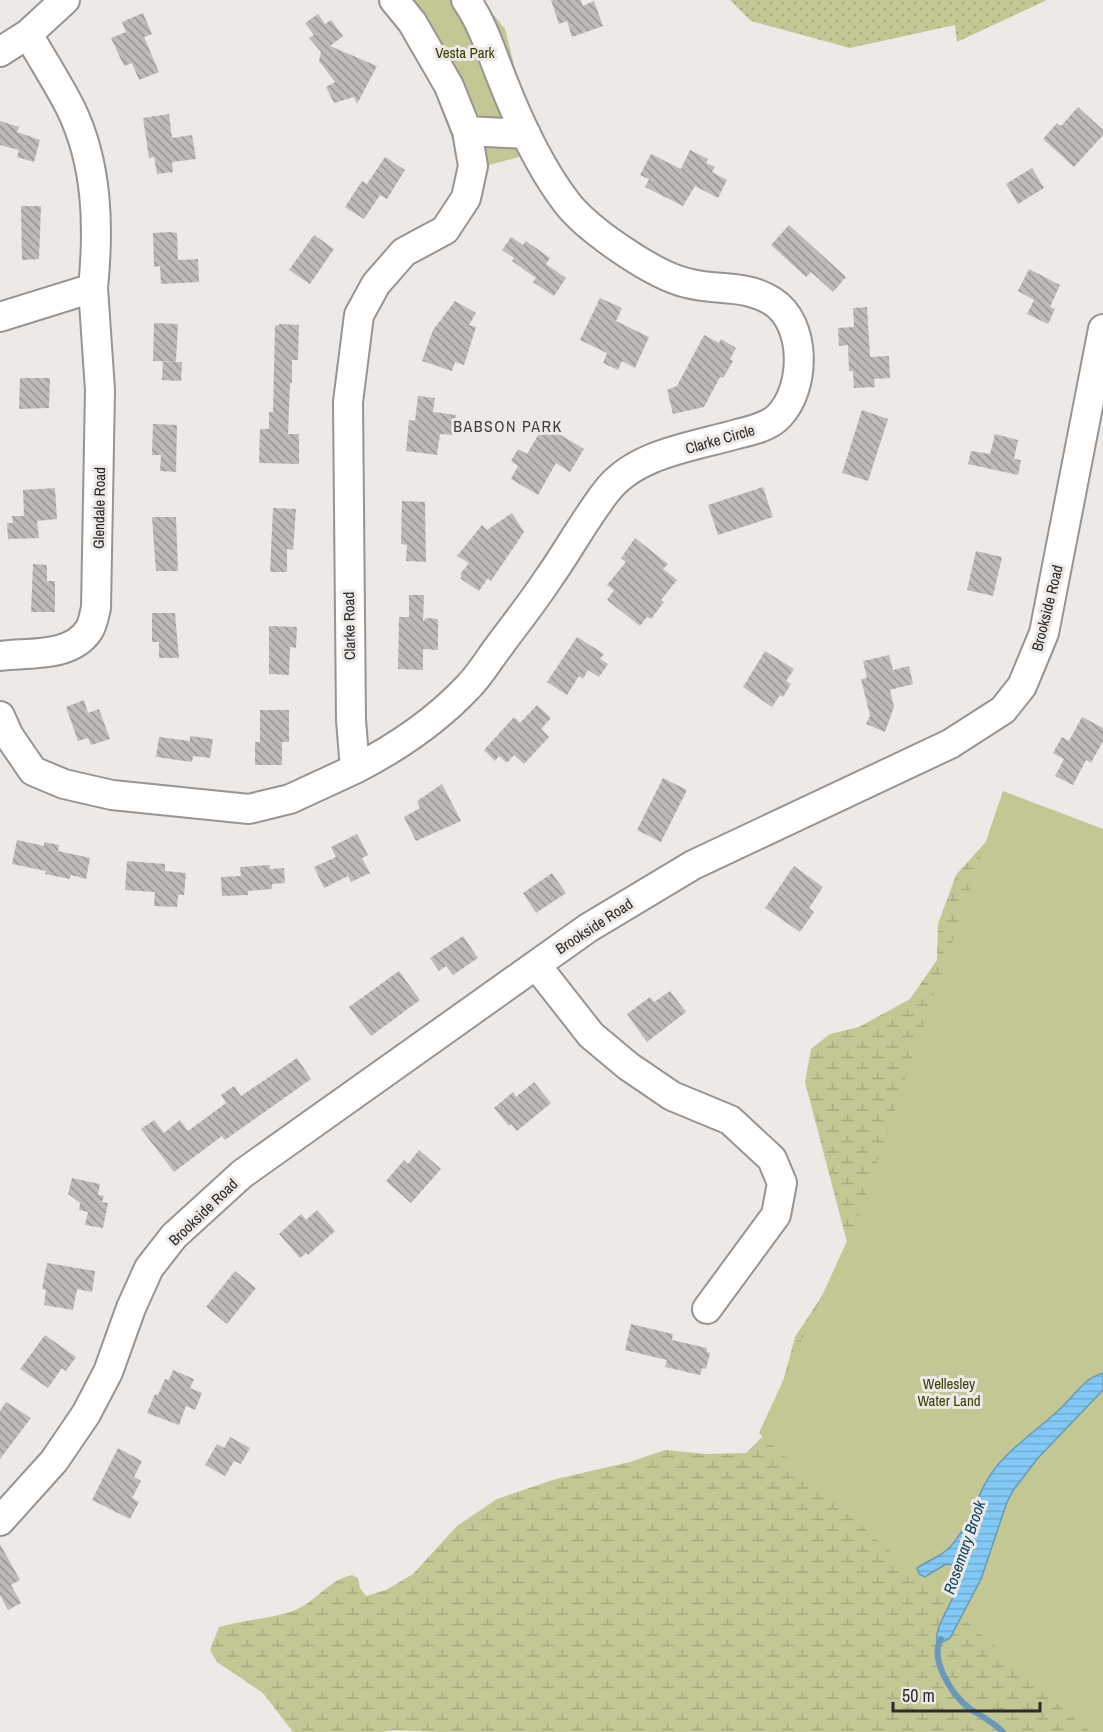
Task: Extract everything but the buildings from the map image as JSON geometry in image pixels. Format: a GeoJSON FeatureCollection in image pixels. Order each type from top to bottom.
{"type":"FeatureCollection","features":[{"type":"Feature","properties":{"kind":"street"},"geometry":{"type":"LineString","coordinates":[[0,51],[28,34],[65,0]]}},
{"type":"Feature","properties":{"kind":"street","name":"Clarke Road"},"geometry":{"type":"LineString","coordinates":[[356,769],[351,720],[348,414],[358,315],[376,284],[404,252],[445,230],[466,198],[473,166],[467,131],[449,86],[412,22],[394,0]]}},
{"type":"Feature","properties":{"kind":"street","name":"Clarke Circle"},"geometry":{"type":"LineString","coordinates":[[356,769],[394,749],[430,723],[470,686],[547,581],[607,490],[623,475],[646,460],[758,428],[779,417],[790,398],[799,370],[798,345],[790,320],[774,302],[732,287],[687,283],[647,265],[605,238],[567,204],[526,134],[483,30],[466,0]]}},
{"type":"Feature","properties":{"kind":"street","name":"Glendale Road"},"geometry":{"type":"LineString","coordinates":[[0,656],[54,651],[73,645],[89,630],[96,608],[100,390],[93,288],[97,246],[95,194],[86,149],[71,110],[28,34]]}},
{"type":"Feature","properties":{"kind":"street"},"geometry":{"type":"LineString","coordinates":[[467,131],[526,134]]}},
{"type":"Feature","properties":{"kind":"street"},"geometry":{"type":"LineString","coordinates":[[0,317],[93,288]]}},
{"type":"Feature","properties":{"kind":"street","name":"Brookside Road"},"geometry":{"type":"LineString","coordinates":[[0,1521],[54,1461],[86,1414],[108,1372],[130,1308],[149,1268],[174,1236],[242,1174],[588,928],[693,865],[950,744],[1003,710],[1022,686],[1044,633],[1103,329]]}},
{"type":"Feature","properties":{"kind":"street"},"geometry":{"type":"LineString","coordinates":[[0,716],[9,736],[33,771],[64,784],[112,795],[249,809],[290,799],[356,769]]}},
{"type":"Feature","properties":{"kind":"street"},"geometry":{"type":"LineString","coordinates":[[536,965],[591,1035],[628,1066],[672,1096],[730,1120],[772,1159],[782,1184],[776,1215],[707,1309]]}},
{"type":"Feature","properties":{"kind":"green space","name":"Vesta Park"},"geometry":{"type":"Polygon","coordinates":[[[399,0],[482,0],[505,29],[536,152],[465,172],[399,0]]]}},
{"type":"Feature","properties":{"kind":"green space"},"geometry":{"type":"Polygon","coordinates":[[[730,0],[1047,0],[957,42],[955,25],[850,48],[751,21],[730,0]]]}},
{"type":"Feature","properties":{"kind":"green space","name":"Wellesley Water Land"},"geometry":{"type":"Polygon","coordinates":[[[1003,791],[1103,829],[1103,1732],[1091,1732],[1070,1715],[759,1433],[859,1215],[1003,791]]]}},
{"type":"Feature","properties":{"kind":"green space"},"geometry":{"type":"Polygon","coordinates":[[[991,836],[951,1603],[936,1638],[950,1638],[965,1607],[1103,1732],[440,1732],[394,1730],[293,1732],[263,1693],[217,1662],[210,1650],[219,1627],[293,1611],[308,1603],[329,1586],[352,1575],[358,1578],[360,1588],[366,1596],[386,1590],[413,1574],[457,1526],[497,1499],[556,1479],[630,1462],[665,1450],[706,1454],[746,1453],[778,1421],[782,1386],[795,1337],[838,1271],[847,1242],[805,1082],[811,1049],[830,1034],[859,1027],[910,999],[937,960],[938,924],[956,875],[991,836]]]}},
{"type":"Feature","properties":{"kind":"water"},"geometry":{"type":"Polygon","coordinates":[[[1103,1373],[1103,1390],[1038,1458],[1014,1489],[1007,1502],[981,1579],[950,1638],[937,1645],[940,1625],[957,1585],[956,1575],[952,1565],[946,1564],[925,1577],[919,1574],[917,1568],[943,1553],[958,1538],[991,1474],[1006,1456],[1061,1408],[1085,1383],[1103,1373]]]}},
{"type":"Feature","properties":{"kind":"waterway","name":"Rosemary Brook"},"geometry":{"type":"LineString","coordinates":[[941,1639],[938,1656],[940,1666],[950,1686],[962,1702],[1003,1732]]}},
{"type":"Feature","properties":{"kind":"district","name":"BABSON PARK"},"geometry":{"type":"Point","coordinates":[508,426]}}]}
